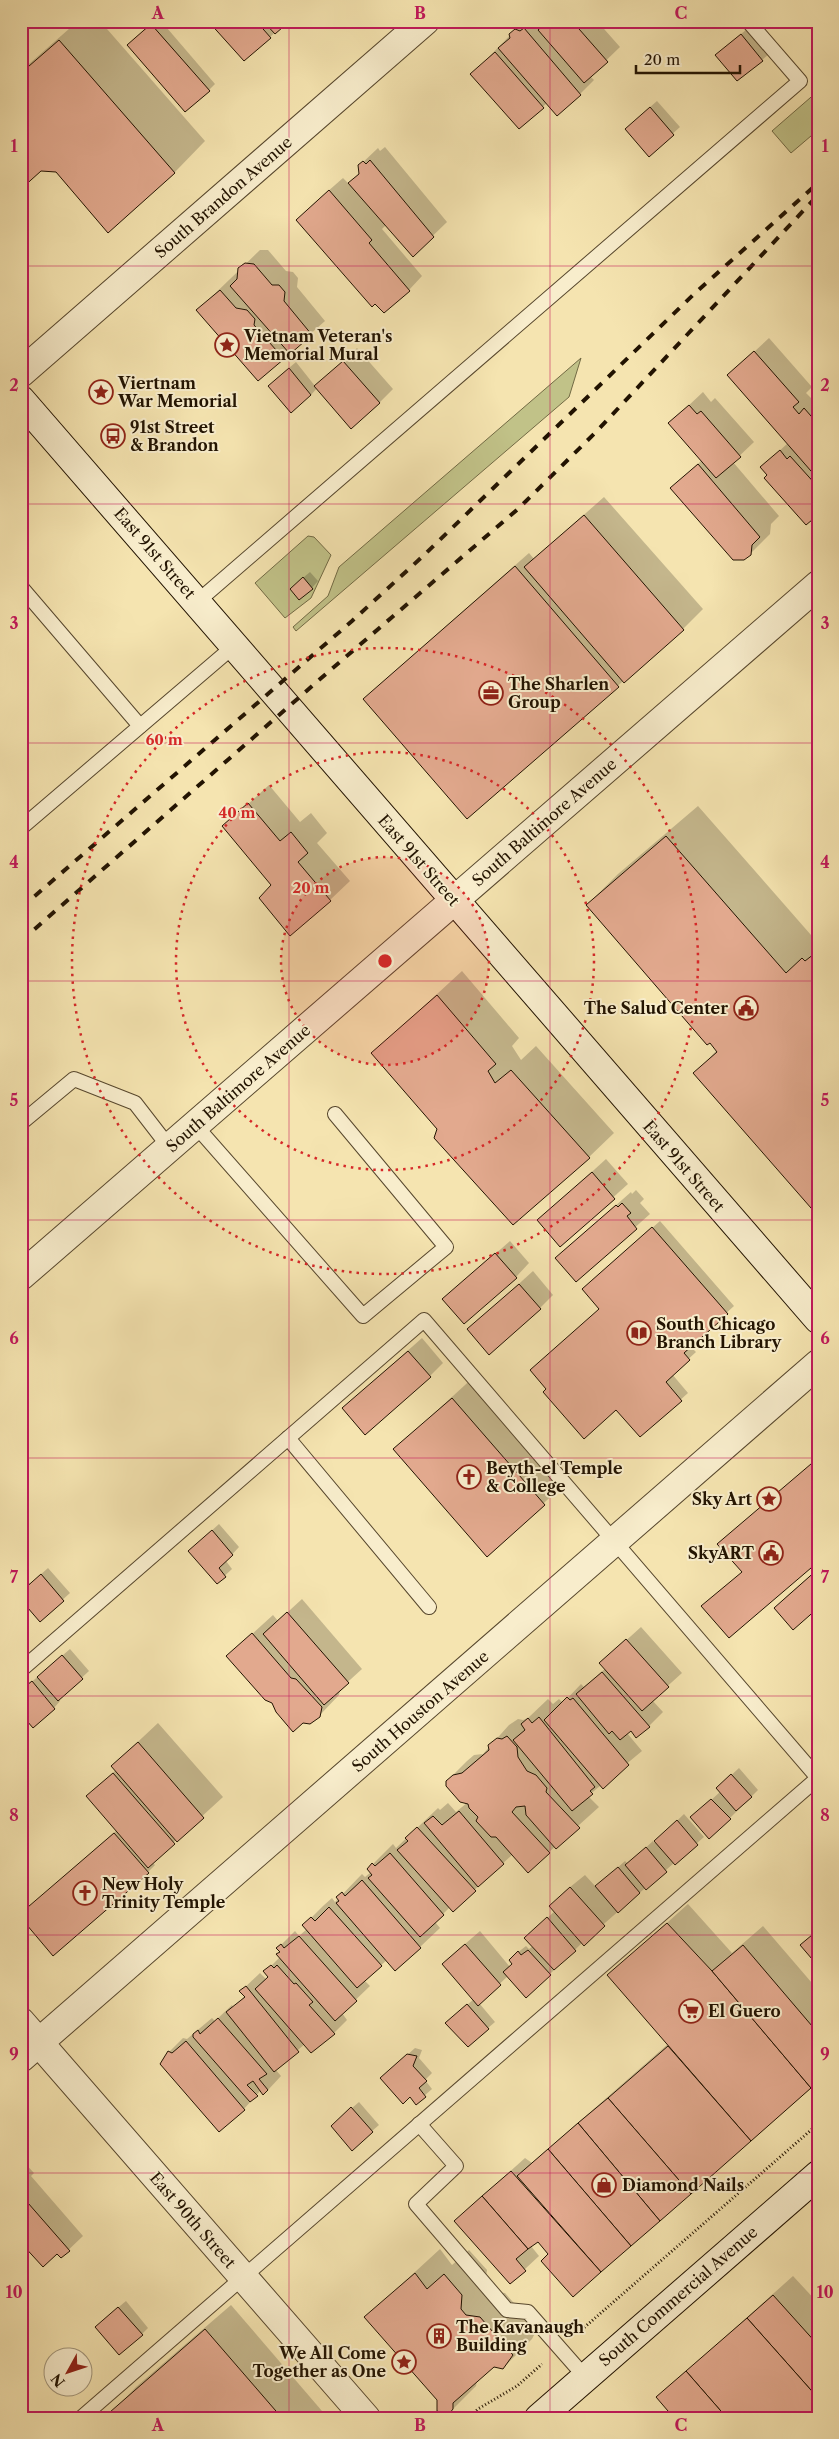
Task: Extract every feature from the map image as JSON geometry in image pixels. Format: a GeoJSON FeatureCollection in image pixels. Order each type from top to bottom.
{"type":"FeatureCollection","features":[{"type":"Feature","properties":{"kind":"street","name":"South Brandon Avenue"},"geometry":{"type":"LineString","coordinates":[[21,373],[425,21]]}},
{"type":"Feature","properties":{"kind":"street","name":"East 91st Street"},"geometry":{"type":"LineString","coordinates":[[21,400],[818,1319]]}},
{"type":"Feature","properties":{"kind":"street","name":"South Baltimore Avenue"},"geometry":{"type":"LineString","coordinates":[[21,1276],[818,585]]}},
{"type":"Feature","properties":{"kind":"street","name":"South Houston Avenue"},"geometry":{"type":"LineString","coordinates":[[30,2050],[818,1364]]}},
{"type":"Feature","properties":{"kind":"street","name":"East 90th Street"},"geometry":{"type":"LineString","coordinates":[[21,2022],[30,2050],[242,2278],[366,2418]]}},
{"type":"Feature","properties":{"kind":"street","name":"South Commercial Avenue"},"geometry":{"type":"LineString","coordinates":[[539,2418],[818,2175]]}},
{"type":"Feature","properties":{"kind":"lane"},"geometry":{"type":"LineString","coordinates":[[197,602],[800,82],[748,21]]}},
{"type":"Feature","properties":{"kind":"lane"},"geometry":{"type":"LineString","coordinates":[[21,587],[140,726]]}},
{"type":"Feature","properties":{"kind":"lane"},"geometry":{"type":"LineString","coordinates":[[21,828],[234,646]]}},
{"type":"Feature","properties":{"kind":"lane"},"geometry":{"type":"LineString","coordinates":[[21,1123],[74,1079],[135,1103],[170,1147]]}},
{"type":"Feature","properties":{"kind":"lane"},"geometry":{"type":"LineString","coordinates":[[195,1125],[363,1316],[446,1247],[335,1114]]}},
{"type":"Feature","properties":{"kind":"lane"},"geometry":{"type":"LineString","coordinates":[[21,1670],[424,1320],[818,1778],[81,2418]]}},
{"type":"Feature","properties":{"kind":"lane"},"geometry":{"type":"LineString","coordinates":[[288,1438],[429,1607]]}},
{"type":"Feature","properties":{"kind":"lane"},"geometry":{"type":"LineString","coordinates":[[419,2124],[456,2166],[416,2204],[507,2310],[528,2312],[586,2378]]}},
{"type":"Feature","properties":{"kind":"path"},"geometry":{"type":"LineString","coordinates":[[469,2418],[478,2409],[517,2386],[818,2124]]}},
{"type":"Feature","properties":{"kind":"green space"},"geometry":{"type":"Polygon","coordinates":[[[818,91],[818,130],[791,153],[772,131],[818,91]]]}},
{"type":"Feature","properties":{"kind":"green space"},"geometry":{"type":"Polygon","coordinates":[[[581,358],[569,397],[296,631],[293,627],[328,596],[339,567],[581,358]]]}},
{"type":"Feature","properties":{"kind":"green space"},"geometry":{"type":"Polygon","coordinates":[[[308,536],[314,537],[331,555],[311,598],[285,618],[255,583],[308,536]]]}},
{"type":"Feature","properties":{"kind":"building"},"geometry":{"type":"Polygon","coordinates":[[[208,21],[256,21],[271,38],[244,61],[208,21]]]}},
{"type":"Feature","properties":{"kind":"building"},"geometry":{"type":"Polygon","coordinates":[[[263,21],[290,21],[275,34],[263,21]]]}},
{"type":"Feature","properties":{"kind":"building"},"geometry":{"type":"Polygon","coordinates":[[[312,21],[326,21],[317,28],[312,21]]]}},
{"type":"Feature","properties":{"kind":"building"},"geometry":{"type":"Polygon","coordinates":[[[548,21],[572,21],[608,62],[584,83],[538,30],[548,21]]]}},
{"type":"Feature","properties":{"kind":"building"},"geometry":{"type":"Polygon","coordinates":[[[633,21],[643,21],[637,26],[633,21]]]}},
{"type":"Feature","properties":{"kind":"building"},"geometry":{"type":"Polygon","coordinates":[[[151,24],[210,91],[185,112],[127,45],[151,24]]]}},
{"type":"Feature","properties":{"kind":"building"},"geometry":{"type":"Polygon","coordinates":[[[524,28],[581,95],[557,116],[498,48],[510,38],[509,34],[515,29],[520,31],[524,28]]]}},
{"type":"Feature","properties":{"kind":"building"},"geometry":{"type":"Polygon","coordinates":[[[741,34],[763,61],[737,81],[715,55],[741,34]]]}},
{"type":"Feature","properties":{"kind":"building"},"geometry":{"type":"Polygon","coordinates":[[[59,40],[175,173],[108,233],[56,172],[41,171],[21,189],[21,73],[59,40]]]}},
{"type":"Feature","properties":{"kind":"building"},"geometry":{"type":"Polygon","coordinates":[[[495,52],[544,108],[519,129],[470,74],[495,52]]]}},
{"type":"Feature","properties":{"kind":"building"},"geometry":{"type":"Polygon","coordinates":[[[650,107],[674,135],[649,157],[625,129],[650,107]]]}},
{"type":"Feature","properties":{"kind":"building"},"geometry":{"type":"Polygon","coordinates":[[[370,160],[434,237],[413,257],[348,183],[359,174],[358,165],[363,161],[366,164],[370,160]]]}},
{"type":"Feature","properties":{"kind":"building"},"geometry":{"type":"Polygon","coordinates":[[[329,190],[372,240],[369,243],[410,291],[384,313],[375,304],[372,307],[296,220],[329,190]]]}},
{"type":"Feature","properties":{"kind":"building"},"geometry":{"type":"Polygon","coordinates":[[[245,263],[254,264],[272,285],[279,285],[285,292],[284,301],[312,335],[290,354],[230,286],[237,279],[238,268],[245,263]]]}},
{"type":"Feature","properties":{"kind":"building"},"geometry":{"type":"Polygon","coordinates":[[[220,290],[236,308],[247,310],[255,319],[254,325],[284,359],[258,381],[196,310],[220,290]]]}},
{"type":"Feature","properties":{"kind":"building"},"geometry":{"type":"Polygon","coordinates":[[[754,351],[799,402],[793,407],[799,414],[804,408],[818,424],[818,479],[727,375],[754,351]]]}},
{"type":"Feature","properties":{"kind":"building"},"geometry":{"type":"Polygon","coordinates":[[[343,361],[380,403],[351,429],[314,386],[343,361]]]}},
{"type":"Feature","properties":{"kind":"building"},"geometry":{"type":"Polygon","coordinates":[[[289,368],[311,395],[291,413],[268,386],[289,368]]]}},
{"type":"Feature","properties":{"kind":"building"},"geometry":{"type":"Polygon","coordinates":[[[689,405],[697,414],[701,411],[741,457],[716,478],[668,423],[689,405]]]}},
{"type":"Feature","properties":{"kind":"building"},"geometry":{"type":"Polygon","coordinates":[[[780,450],[787,459],[790,456],[818,487],[818,515],[806,525],[764,478],[767,475],[760,467],[780,450]]]}},
{"type":"Feature","properties":{"kind":"building"},"geometry":{"type":"Polygon","coordinates":[[[698,464],[760,537],[752,545],[751,555],[744,560],[733,560],[670,488],[698,464]]]}},
{"type":"Feature","properties":{"kind":"building"},"geometry":{"type":"Polygon","coordinates":[[[584,515],[684,630],[624,683],[524,567],[584,515]]]}},
{"type":"Feature","properties":{"kind":"building","name":"The Sharlen Group"},"geometry":{"type":"Polygon","coordinates":[[[515,566],[619,687],[467,819],[363,699],[515,566]]]}},
{"type":"Feature","properties":{"kind":"building"},"geometry":{"type":"Polygon","coordinates":[[[303,577],[313,589],[299,600],[290,589],[303,577]]]}},
{"type":"Feature","properties":{"kind":"building"},"geometry":{"type":"Polygon","coordinates":[[[248,803],[280,841],[291,832],[308,853],[298,862],[331,901],[290,936],[259,898],[271,885],[222,826],[248,803]]]}},
{"type":"Feature","properties":{"kind":"building","name":"The Salud Center"},"geometry":{"type":"Polygon","coordinates":[[[666,836],[786,973],[802,958],[805,961],[814,954],[818,958],[818,1216],[693,1073],[717,1052],[710,1043],[707,1045],[586,905],[666,836]]]}},
{"type":"Feature","properties":{"kind":"building"},"geometry":{"type":"Polygon","coordinates":[[[437,995],[496,1064],[488,1071],[495,1083],[511,1070],[590,1158],[513,1225],[434,1138],[437,1129],[371,1053],[437,995]]]}},
{"type":"Feature","properties":{"kind":"building"},"geometry":{"type":"Polygon","coordinates":[[[592,1172],[615,1199],[560,1247],[537,1220],[592,1172]]]}},
{"type":"Feature","properties":{"kind":"building"},"geometry":{"type":"Polygon","coordinates":[[[622,1203],[631,1213],[627,1216],[637,1229],[576,1282],[555,1258],[616,1205],[618,1207],[622,1203]]]}},
{"type":"Feature","properties":{"kind":"building","name":"South Chicago Branch Library"},"geometry":{"type":"Polygon","coordinates":[[[652,1227],[728,1314],[684,1353],[690,1360],[666,1382],[682,1401],[640,1437],[616,1410],[584,1439],[543,1392],[546,1389],[530,1370],[599,1309],[582,1289],[652,1227]]]}},
{"type":"Feature","properties":{"kind":"building"},"geometry":{"type":"Polygon","coordinates":[[[495,1253],[517,1278],[464,1324],[442,1299],[495,1253]]]}},
{"type":"Feature","properties":{"kind":"building"},"geometry":{"type":"Polygon","coordinates":[[[519,1284],[541,1309],[489,1355],[467,1329],[519,1284]]]}},
{"type":"Feature","properties":{"kind":"building"},"geometry":{"type":"Polygon","coordinates":[[[408,1351],[431,1377],[365,1435],[342,1408],[408,1351]]]}},
{"type":"Feature","properties":{"kind":"building","name":"Beyth-el Temple & College"},"geometry":{"type":"Polygon","coordinates":[[[452,1398],[545,1505],[487,1557],[393,1449],[452,1398]]]}},
{"type":"Feature","properties":{"kind":"building","name":"SkyART"},"geometry":{"type":"Polygon","coordinates":[[[818,1458],[818,1562],[729,1638],[701,1606],[742,1572],[717,1544],[818,1458]]]}},
{"type":"Feature","properties":{"kind":"building"},"geometry":{"type":"Polygon","coordinates":[[[212,1530],[233,1555],[219,1568],[226,1577],[217,1584],[188,1551],[212,1530]]]}},
{"type":"Feature","properties":{"kind":"building"},"geometry":{"type":"Polygon","coordinates":[[[818,1569],[818,1608],[793,1630],[774,1608],[818,1569]]]}},
{"type":"Feature","properties":{"kind":"building"},"geometry":{"type":"Polygon","coordinates":[[[41,1574],[64,1601],[40,1622],[21,1600],[21,1588],[23,1590],[41,1574]]]}},
{"type":"Feature","properties":{"kind":"building"},"geometry":{"type":"Polygon","coordinates":[[[287,1612],[349,1683],[324,1705],[263,1634],[287,1612]]]}},
{"type":"Feature","properties":{"kind":"building"},"geometry":{"type":"Polygon","coordinates":[[[252,1633],[291,1678],[296,1679],[322,1707],[320,1717],[310,1724],[303,1723],[293,1732],[276,1712],[272,1703],[265,1700],[226,1656],[252,1633]]]}},
{"type":"Feature","properties":{"kind":"building"},"geometry":{"type":"Polygon","coordinates":[[[626,1639],[669,1687],[642,1711],[599,1663],[626,1639]]]}},
{"type":"Feature","properties":{"kind":"building"},"geometry":{"type":"Polygon","coordinates":[[[62,1655],[83,1679],[58,1701],[37,1677],[62,1655]]]}},
{"type":"Feature","properties":{"kind":"building"},"geometry":{"type":"Polygon","coordinates":[[[602,1672],[650,1727],[636,1738],[631,1731],[620,1740],[612,1731],[609,1734],[576,1694],[602,1672]]]}},
{"type":"Feature","properties":{"kind":"building"},"geometry":{"type":"Polygon","coordinates":[[[32,1681],[55,1709],[33,1728],[21,1714],[21,1690],[32,1681]]]}},
{"type":"Feature","properties":{"kind":"building"},"geometry":{"type":"Polygon","coordinates":[[[567,1697],[570,1700],[573,1698],[629,1765],[603,1789],[544,1720],[567,1697]]]}},
{"type":"Feature","properties":{"kind":"building"},"geometry":{"type":"Polygon","coordinates":[[[539,1717],[595,1787],[590,1791],[593,1794],[572,1811],[513,1740],[525,1730],[521,1724],[528,1718],[532,1723],[539,1717]]]}},
{"type":"Feature","properties":{"kind":"building"},"geometry":{"type":"Polygon","coordinates":[[[507,1736],[517,1747],[518,1757],[527,1771],[536,1775],[547,1788],[546,1792],[580,1828],[556,1849],[526,1815],[525,1806],[516,1807],[512,1812],[550,1853],[528,1873],[496,1837],[491,1837],[476,1821],[478,1817],[469,1808],[468,1804],[460,1802],[446,1786],[446,1781],[453,1775],[462,1773],[489,1750],[488,1745],[497,1738],[502,1739],[507,1736]]]}},
{"type":"Feature","properties":{"kind":"building"},"geometry":{"type":"Polygon","coordinates":[[[138,1742],[204,1818],[177,1842],[111,1766],[138,1742]]]}},
{"type":"Feature","properties":{"kind":"building"},"geometry":{"type":"Polygon","coordinates":[[[113,1773],[175,1844],[148,1868],[86,1796],[113,1773]]]}},
{"type":"Feature","properties":{"kind":"building"},"geometry":{"type":"Polygon","coordinates":[[[731,1774],[752,1797],[736,1811],[716,1788],[731,1774]]]}},
{"type":"Feature","properties":{"kind":"building"},"geometry":{"type":"Polygon","coordinates":[[[711,1799],[731,1819],[709,1839],[690,1817],[711,1799]]]}},
{"type":"Feature","properties":{"kind":"building"},"geometry":{"type":"Polygon","coordinates":[[[459,1811],[504,1864],[478,1887],[424,1823],[433,1816],[442,1825],[459,1811]]]}},
{"type":"Feature","properties":{"kind":"building"},"geometry":{"type":"Polygon","coordinates":[[[677,1820],[698,1845],[675,1865],[654,1841],[677,1820]]]}},
{"type":"Feature","properties":{"kind":"building"},"geometry":{"type":"Polygon","coordinates":[[[417,1827],[476,1891],[453,1912],[397,1850],[408,1841],[405,1838],[417,1827]]]}},
{"type":"Feature","properties":{"kind":"building","name":"New Holy Trinity Temple"},"geometry":{"type":"Polygon","coordinates":[[[114,1833],[149,1873],[53,1956],[21,1918],[21,1913],[114,1833]]]}},
{"type":"Feature","properties":{"kind":"building"},"geometry":{"type":"Polygon","coordinates":[[[646,1847],[667,1872],[646,1890],[625,1865],[646,1847]]]}},
{"type":"Feature","properties":{"kind":"building"},"geometry":{"type":"Polygon","coordinates":[[[390,1853],[444,1915],[420,1937],[368,1878],[372,1875],[367,1869],[372,1863],[375,1866],[390,1853]]]}},
{"type":"Feature","properties":{"kind":"building"},"geometry":{"type":"Polygon","coordinates":[[[618,1867],[640,1893],[618,1913],[595,1886],[618,1867]]]}},
{"type":"Feature","properties":{"kind":"building"},"geometry":{"type":"Polygon","coordinates":[[[362,1880],[421,1948],[395,1971],[336,1903],[339,1901],[336,1897],[342,1892],[345,1896],[362,1880]]]}},
{"type":"Feature","properties":{"kind":"building"},"geometry":{"type":"Polygon","coordinates":[[[570,1887],[605,1926],[584,1946],[549,1906],[570,1887]]]}},
{"type":"Feature","properties":{"kind":"building"},"geometry":{"type":"Polygon","coordinates":[[[818,1899],[818,1910],[813,1904],[818,1899]]]}},
{"type":"Feature","properties":{"kind":"building"},"geometry":{"type":"Polygon","coordinates":[[[329,1907],[382,1966],[357,1988],[302,1925],[311,1917],[315,1921],[329,1907]]]}},
{"type":"Feature","properties":{"kind":"building"},"geometry":{"type":"Polygon","coordinates":[[[547,1917],[576,1951],[554,1970],[524,1938],[547,1917]]]}},
{"type":"Feature","properties":{"kind":"building","name":"El Guero"},"geometry":{"type":"Polygon","coordinates":[[[667,1923],[712,1971],[811,2088],[751,2141],[607,1975],[667,1923]]]}},
{"type":"Feature","properties":{"kind":"building"},"geometry":{"type":"Polygon","coordinates":[[[818,1930],[818,1966],[800,1945],[818,1930]]]}},
{"type":"Feature","properties":{"kind":"building"},"geometry":{"type":"Polygon","coordinates":[[[299,1936],[357,2001],[335,2021],[276,1954],[280,1952],[276,1948],[281,1944],[284,1948],[299,1936]]]}},
{"type":"Feature","properties":{"kind":"building"},"geometry":{"type":"Polygon","coordinates":[[[465,1944],[501,1985],[478,2006],[442,1964],[465,1944]]]}},
{"type":"Feature","properties":{"kind":"building"},"geometry":{"type":"Polygon","coordinates":[[[743,1945],[818,2033],[818,2083],[811,2088],[712,1971],[743,1945]]]}},
{"type":"Feature","properties":{"kind":"building"},"geometry":{"type":"Polygon","coordinates":[[[528,1950],[551,1975],[526,1998],[503,1972],[512,1964],[509,1960],[518,1951],[521,1955],[528,1950]]]}},
{"type":"Feature","properties":{"kind":"building"},"geometry":{"type":"Polygon","coordinates":[[[271,1965],[274,1968],[277,1965],[294,1984],[296,1983],[313,2002],[309,2005],[335,2034],[311,2053],[255,1989],[268,1977],[263,1971],[271,1965]]]}},
{"type":"Feature","properties":{"kind":"building"},"geometry":{"type":"Polygon","coordinates":[[[246,1986],[299,2052],[274,2072],[226,2012],[245,1997],[239,1991],[246,1986]]]}},
{"type":"Feature","properties":{"kind":"building"},"geometry":{"type":"Polygon","coordinates":[[[467,2004],[489,2029],[468,2047],[445,2023],[467,2004]]]}},
{"type":"Feature","properties":{"kind":"building"},"geometry":{"type":"Polygon","coordinates":[[[218,2018],[267,2074],[259,2079],[268,2090],[263,2095],[253,2081],[247,2085],[258,2096],[250,2102],[193,2037],[193,2034],[198,2030],[200,2034],[218,2018]]]}},
{"type":"Feature","properties":{"kind":"building"},"geometry":{"type":"Polygon","coordinates":[[[186,2041],[245,2110],[219,2132],[160,2064],[168,2051],[172,2053],[186,2041]]]}},
{"type":"Feature","properties":{"kind":"building"},"geometry":{"type":"Polygon","coordinates":[[[668,2046],[751,2141],[691,2194],[608,2098],[668,2046]]]}},
{"type":"Feature","properties":{"kind":"building"},"geometry":{"type":"Polygon","coordinates":[[[407,2054],[417,2056],[413,2066],[427,2081],[419,2088],[426,2097],[416,2105],[410,2097],[403,2104],[380,2078],[407,2054]]]}},
{"type":"Feature","properties":{"kind":"building"},"geometry":{"type":"Polygon","coordinates":[[[608,2098],[691,2194],[660,2221],[578,2123],[608,2098]]]}},
{"type":"Feature","properties":{"kind":"building"},"geometry":{"type":"Polygon","coordinates":[[[351,2107],[373,2132],[352,2151],[331,2126],[351,2107]]]}},
{"type":"Feature","properties":{"kind":"building","name":"Diamond Nails"},"geometry":{"type":"Polygon","coordinates":[[[578,2123],[660,2221],[631,2246],[548,2149],[578,2123]]]}},
{"type":"Feature","properties":{"kind":"building"},"geometry":{"type":"Polygon","coordinates":[[[548,2149],[631,2246],[601,2272],[517,2176],[548,2149]]]}},
{"type":"Feature","properties":{"kind":"building"},"geometry":{"type":"Polygon","coordinates":[[[511,2171],[601,2272],[573,2297],[541,2261],[548,2254],[538,2242],[528,2249],[482,2196],[511,2171]]]}},
{"type":"Feature","properties":{"kind":"building"},"geometry":{"type":"Polygon","coordinates":[[[21,2195],[70,2251],[61,2258],[57,2254],[43,2267],[21,2243],[21,2195]]]}},
{"type":"Feature","properties":{"kind":"building"},"geometry":{"type":"Polygon","coordinates":[[[482,2196],[528,2249],[516,2259],[526,2271],[510,2284],[454,2221],[482,2196]]]}},
{"type":"Feature","properties":{"kind":"building","name":"The Kavanaugh Building"},"geometry":{"type":"Polygon","coordinates":[[[415,2273],[427,2289],[444,2274],[462,2295],[461,2309],[466,2315],[480,2317],[513,2355],[503,2369],[494,2367],[453,2403],[453,2409],[449,2414],[437,2411],[437,2400],[364,2317],[415,2273]]]}},
{"type":"Feature","properties":{"kind":"building"},"geometry":{"type":"Polygon","coordinates":[[[773,2295],[818,2345],[818,2398],[747,2318],[773,2295]]]}},
{"type":"Feature","properties":{"kind":"building"},"geometry":{"type":"Polygon","coordinates":[[[118,2307],[143,2335],[119,2355],[95,2327],[118,2307]]]}},
{"type":"Feature","properties":{"kind":"building"},"geometry":{"type":"Polygon","coordinates":[[[747,2318],[818,2398],[818,2418],[727,2418],[686,2371],[747,2318]]]}},
{"type":"Feature","properties":{"kind":"building"},"geometry":{"type":"Polygon","coordinates":[[[205,2329],[282,2418],[115,2418],[110,2412],[205,2329]]]}},
{"type":"Feature","properties":{"kind":"building"},"geometry":{"type":"Polygon","coordinates":[[[686,2371],[727,2418],[674,2418],[656,2397],[686,2371]]]}},
{"type":"Feature","properties":{"kind":"railway"},"geometry":{"type":"LineString","coordinates":[[21,908],[352,621],[422,557],[693,295],[818,183]]}},
{"type":"Feature","properties":{"kind":"railway"},"geometry":{"type":"LineString","coordinates":[[21,941],[327,673],[518,509],[596,432],[818,195]]}},
{"type":"Feature","properties":{"kind":"place","name":"Vietnam Veteran's Memorial Mural"},"geometry":{"type":"Point","coordinates":[227,345]}},
{"type":"Feature","properties":{"kind":"place","name":"Viertnam War Memorial"},"geometry":{"type":"Point","coordinates":[101,392]}},
{"type":"Feature","properties":{"kind":"place","name":"91st Street & Brandon"},"geometry":{"type":"Point","coordinates":[113,436]}},
{"type":"Feature","properties":{"kind":"place","name":"The Sharlen Group"},"geometry":{"type":"Point","coordinates":[491,693]}},
{"type":"Feature","properties":{"kind":"place","name":"The Salud Center"},"geometry":{"type":"Point","coordinates":[746,1008]}},
{"type":"Feature","properties":{"kind":"place","name":"South Chicago Branch Library"},"geometry":{"type":"Point","coordinates":[639,1333]}},
{"type":"Feature","properties":{"kind":"place","name":"Beyth-el Temple & College"},"geometry":{"type":"Point","coordinates":[469,1477]}},
{"type":"Feature","properties":{"kind":"place","name":"Sky Art"},"geometry":{"type":"Point","coordinates":[769,1499]}},
{"type":"Feature","properties":{"kind":"place","name":"SkyART"},"geometry":{"type":"Point","coordinates":[771,1553]}},
{"type":"Feature","properties":{"kind":"place","name":"New Holy Trinity Temple"},"geometry":{"type":"Point","coordinates":[85,1893]}},
{"type":"Feature","properties":{"kind":"place","name":"El Guero"},"geometry":{"type":"Point","coordinates":[691,2011]}},
{"type":"Feature","properties":{"kind":"place","name":"Diamond Nails"},"geometry":{"type":"Point","coordinates":[604,2185]}},
{"type":"Feature","properties":{"kind":"place","name":"The Kavanaugh Building"},"geometry":{"type":"Point","coordinates":[439,2336]}},
{"type":"Feature","properties":{"kind":"place","name":"We All Come Together as One"},"geometry":{"type":"Point","coordinates":[404,2362]}}]}
